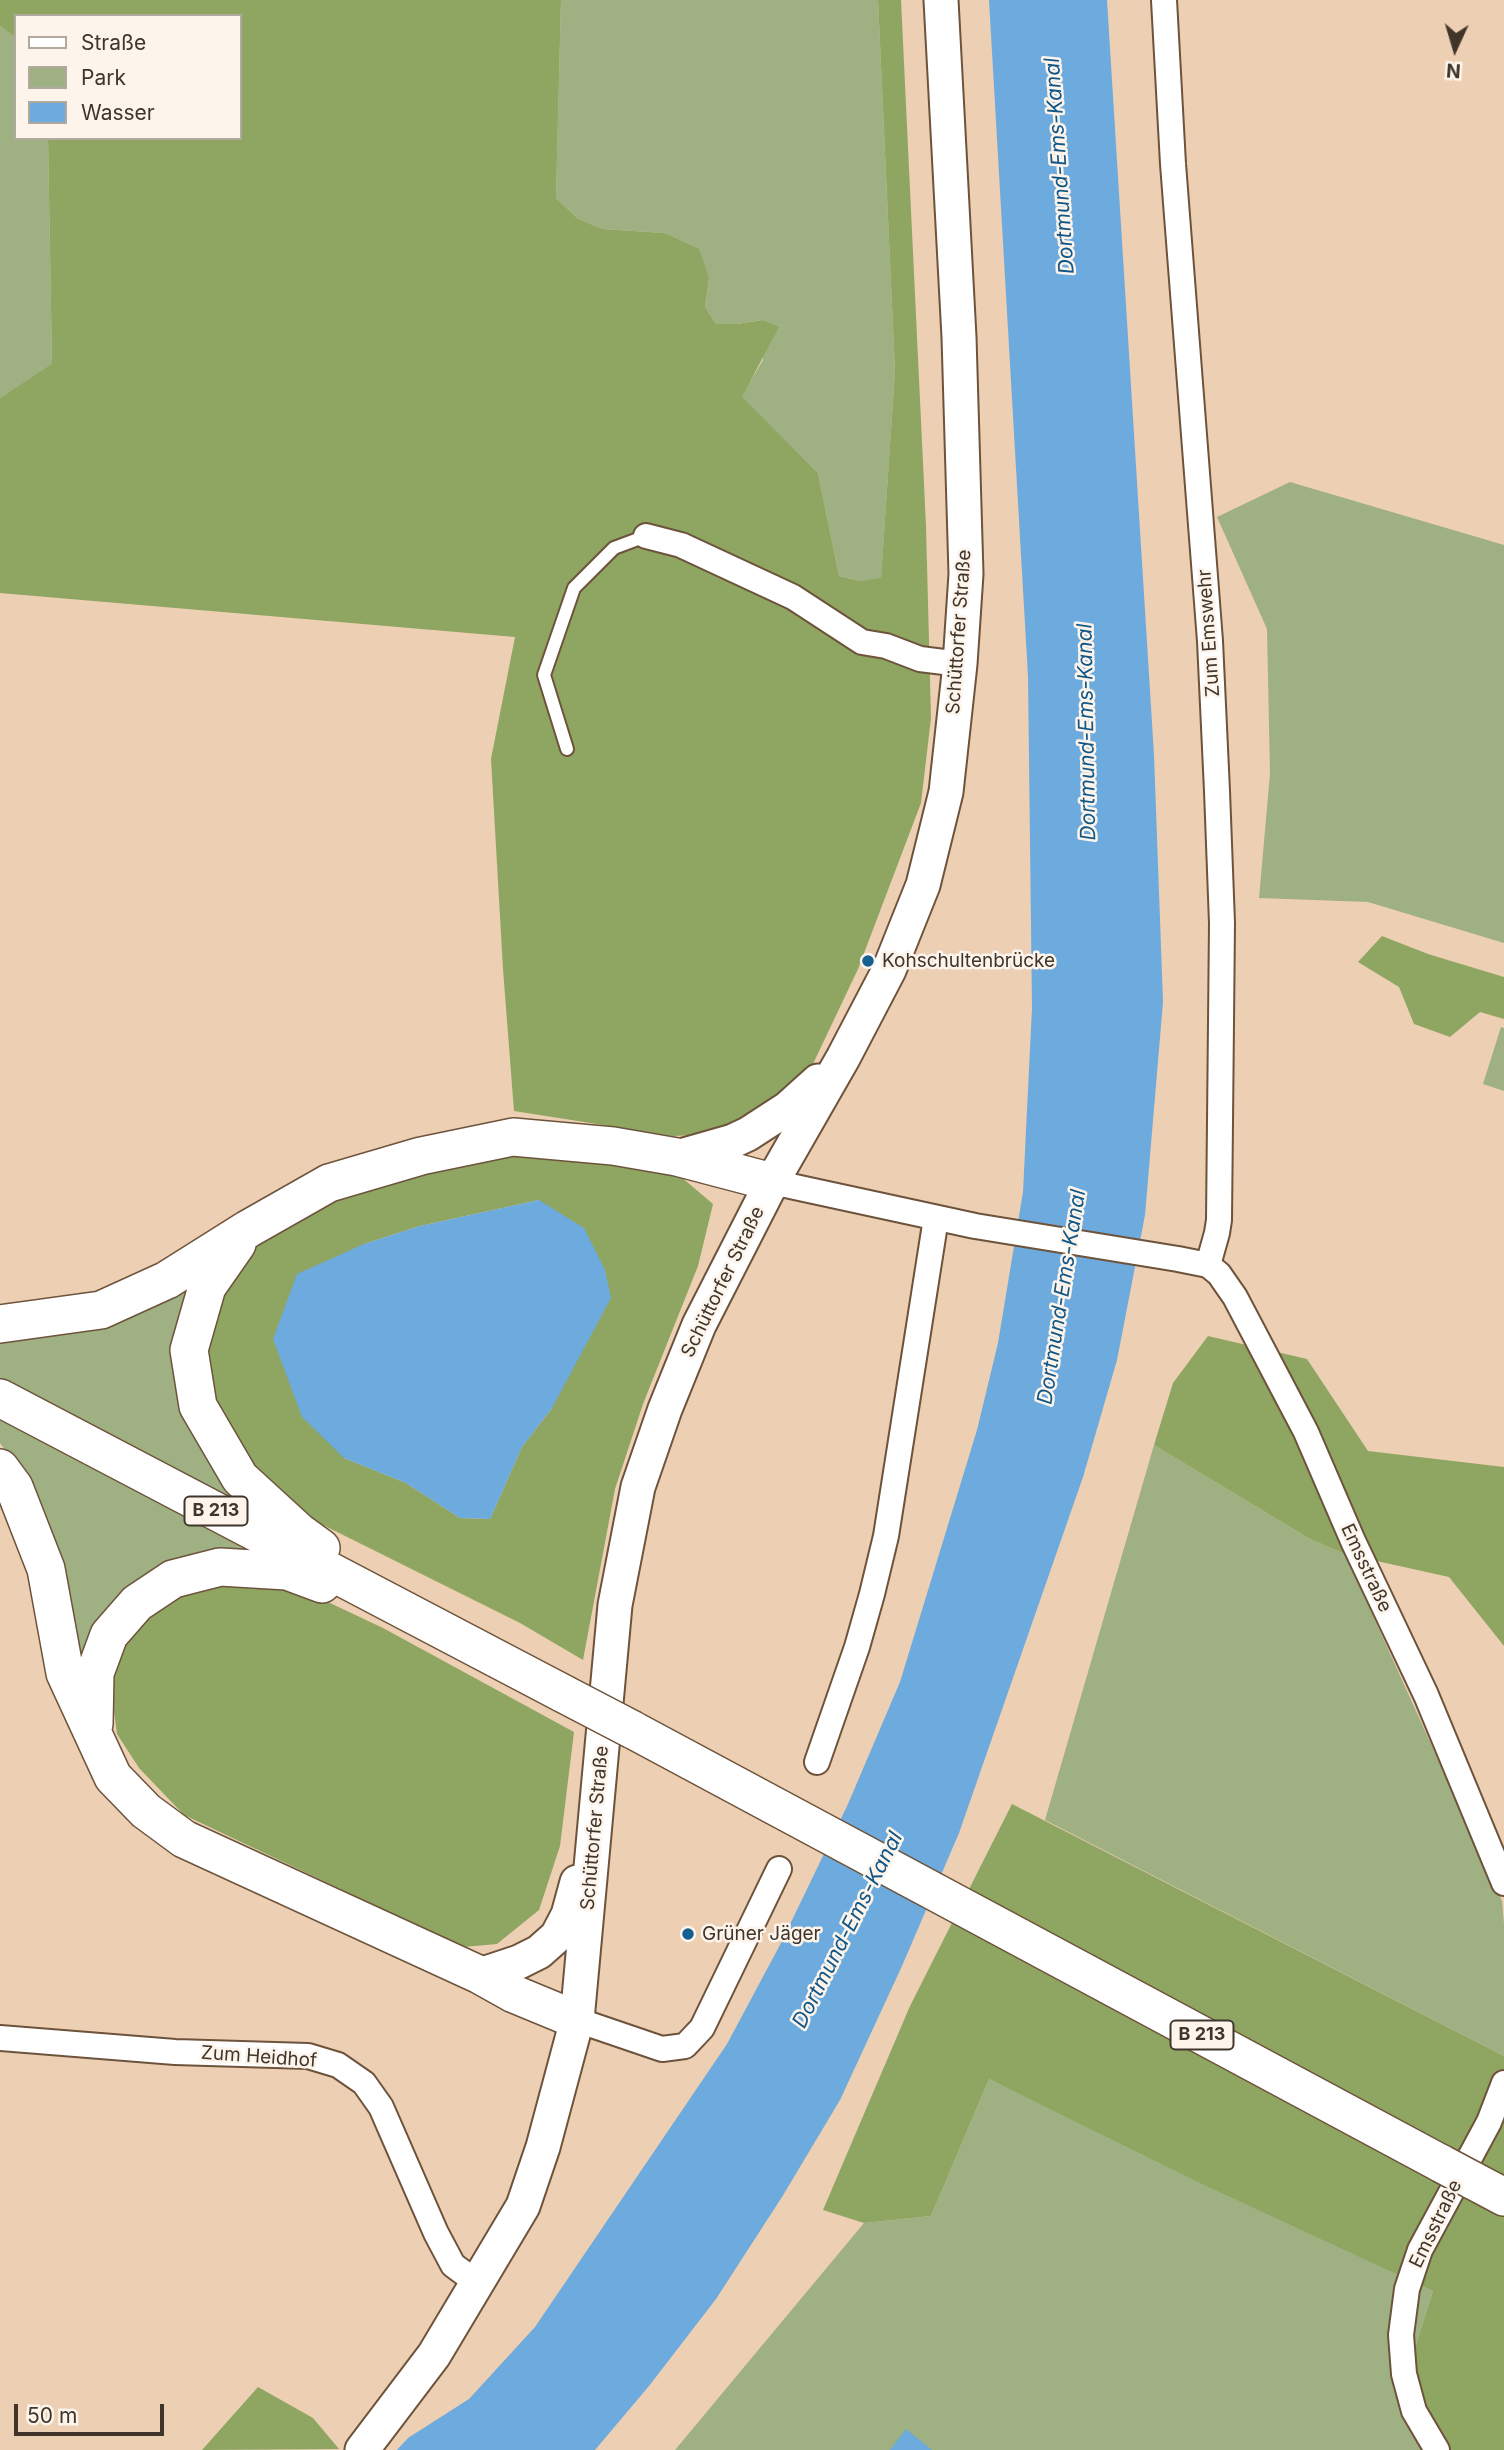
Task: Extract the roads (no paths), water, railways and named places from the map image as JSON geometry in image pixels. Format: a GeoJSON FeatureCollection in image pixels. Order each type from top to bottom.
{"type":"FeatureCollection","features":[{"type":"Feature","properties":{"kind":"main road","name":"Schüttorfer Straße"},"geometry":{"type":"LineString","coordinates":[[362,2450],[434,2355],[523,2206],[543,2147],[576,2020],[615,1605],[638,1487],[699,1325],[772,1182],[843,1058],[889,970],[923,886],[946,792],[960,664],[966,574],[959,337],[941,0]]}},
{"type":"Feature","properties":{"kind":"main road"},"geometry":{"type":"LineString","coordinates":[[677,1157],[733,1141],[762,1126],[788,1108],[843,1058]]}},
{"type":"Feature","properties":{"kind":"main road"},"geometry":{"type":"LineString","coordinates":[[0,1324],[101,1310],[167,1280],[329,1182],[421,1156],[513,1137],[613,1146],[677,1157],[772,1182]]}},
{"type":"Feature","properties":{"kind":"main road"},"geometry":{"type":"LineString","coordinates":[[248,1229],[207,1287],[192,1337],[189,1350],[198,1406],[240,1478],[299,1532],[431,1625]]}},
{"type":"Feature","properties":{"kind":"main road","name":"B 213"},"geometry":{"type":"LineString","coordinates":[[0,1398],[786,1811],[1504,2197]]}},
{"type":"Feature","properties":{"kind":"main road"},"geometry":{"type":"LineString","coordinates":[[0,1468],[14,1487],[46,1569],[65,1673],[113,1777],[146,1811],[184,1839],[514,1994],[576,2020]]}},
{"type":"Feature","properties":{"kind":"main road"},"geometry":{"type":"LineString","coordinates":[[94,1732],[95,1673],[109,1635],[137,1603],[173,1579],[220,1567],[287,1571],[431,1625]]}},
{"type":"Feature","properties":{"kind":"main road"},"geometry":{"type":"LineString","coordinates":[[480,1976],[539,1952],[557,1936],[568,1915],[597,1816]]}},
{"type":"Feature","properties":{"kind":"street","name":"Zum Emswehr"},"geometry":{"type":"LineString","coordinates":[[1164,0],[1173,164],[1210,641],[1222,923],[1219,1220],[1208,1265]]}},
{"type":"Feature","properties":{"kind":"street"},"geometry":{"type":"LineString","coordinates":[[646,536],[681,545],[793,597],[862,642],[886,646],[920,659],[960,664]]}},
{"type":"Feature","properties":{"kind":"street"},"geometry":{"type":"LineString","coordinates":[[772,1182],[975,1226],[1208,1265]]}},
{"type":"Feature","properties":{"kind":"street"},"geometry":{"type":"LineString","coordinates":[[817,1762],[857,1647],[886,1536],[936,1218]]}},
{"type":"Feature","properties":{"kind":"street","name":"Emsstraße"},"geometry":{"type":"LineString","coordinates":[[1208,1265],[1219,1274],[1235,1297],[1306,1432],[1353,1541],[1426,1695],[1504,1883]]}},
{"type":"Feature","properties":{"kind":"street"},"geometry":{"type":"LineString","coordinates":[[576,2020],[662,2049],[685,2046],[702,2028],[779,1869]]}},
{"type":"Feature","properties":{"kind":"street","name":"Zum Heidhof"},"geometry":{"type":"LineString","coordinates":[[0,2038],[175,2052],[308,2056],[338,2065],[364,2083],[381,2107],[436,2233],[453,2265],[476,2282]]}},
{"type":"Feature","properties":{"kind":"street","name":"Emsstraße"},"geometry":{"type":"LineString","coordinates":[[1437,2450],[1414,2411],[1404,2374],[1401,2335],[1406,2289],[1420,2250],[1489,2122],[1504,2083]]}},
{"type":"Feature","properties":{"kind":"lane"},"geometry":{"type":"LineString","coordinates":[[567,749],[544,675],[574,588],[614,548],[646,536]]}},
{"type":"Feature","properties":{"kind":"water","name":"Dortmund-Ems-Kanal"},"geometry":{"type":"Polygon","coordinates":[[[989,0],[1107,0],[1154,755],[1163,1002],[1145,1215],[1117,1360],[1083,1477],[959,1833],[840,2100],[716,2299],[649,2386],[595,2450],[397,2450],[408,2438],[469,2399],[535,2327],[727,2044],[781,1943],[848,1804],[900,1682],[977,1430],[998,1343],[1023,1192],[1032,1008],[1028,676],[989,0]]]}},
{"type":"Feature","properties":{"kind":"water"},"geometry":{"type":"Polygon","coordinates":[[[539,1200],[584,1228],[605,1270],[611,1298],[552,1408],[522,1447],[490,1519],[460,1518],[406,1483],[344,1458],[302,1417],[273,1339],[297,1274],[364,1244],[420,1226],[539,1200]]]}},
{"type":"Feature","properties":{"kind":"water"},"geometry":{"type":"Polygon","coordinates":[[[906,2429],[932,2450],[890,2450],[906,2429]]]}},
{"type":"Feature","properties":{"kind":"place","name":"Kohschultenbrücke"},"geometry":{"type":"Point","coordinates":[868,961]}},
{"type":"Feature","properties":{"kind":"place","name":"Grüner Jäger"},"geometry":{"type":"Point","coordinates":[688,1934]}}]}
